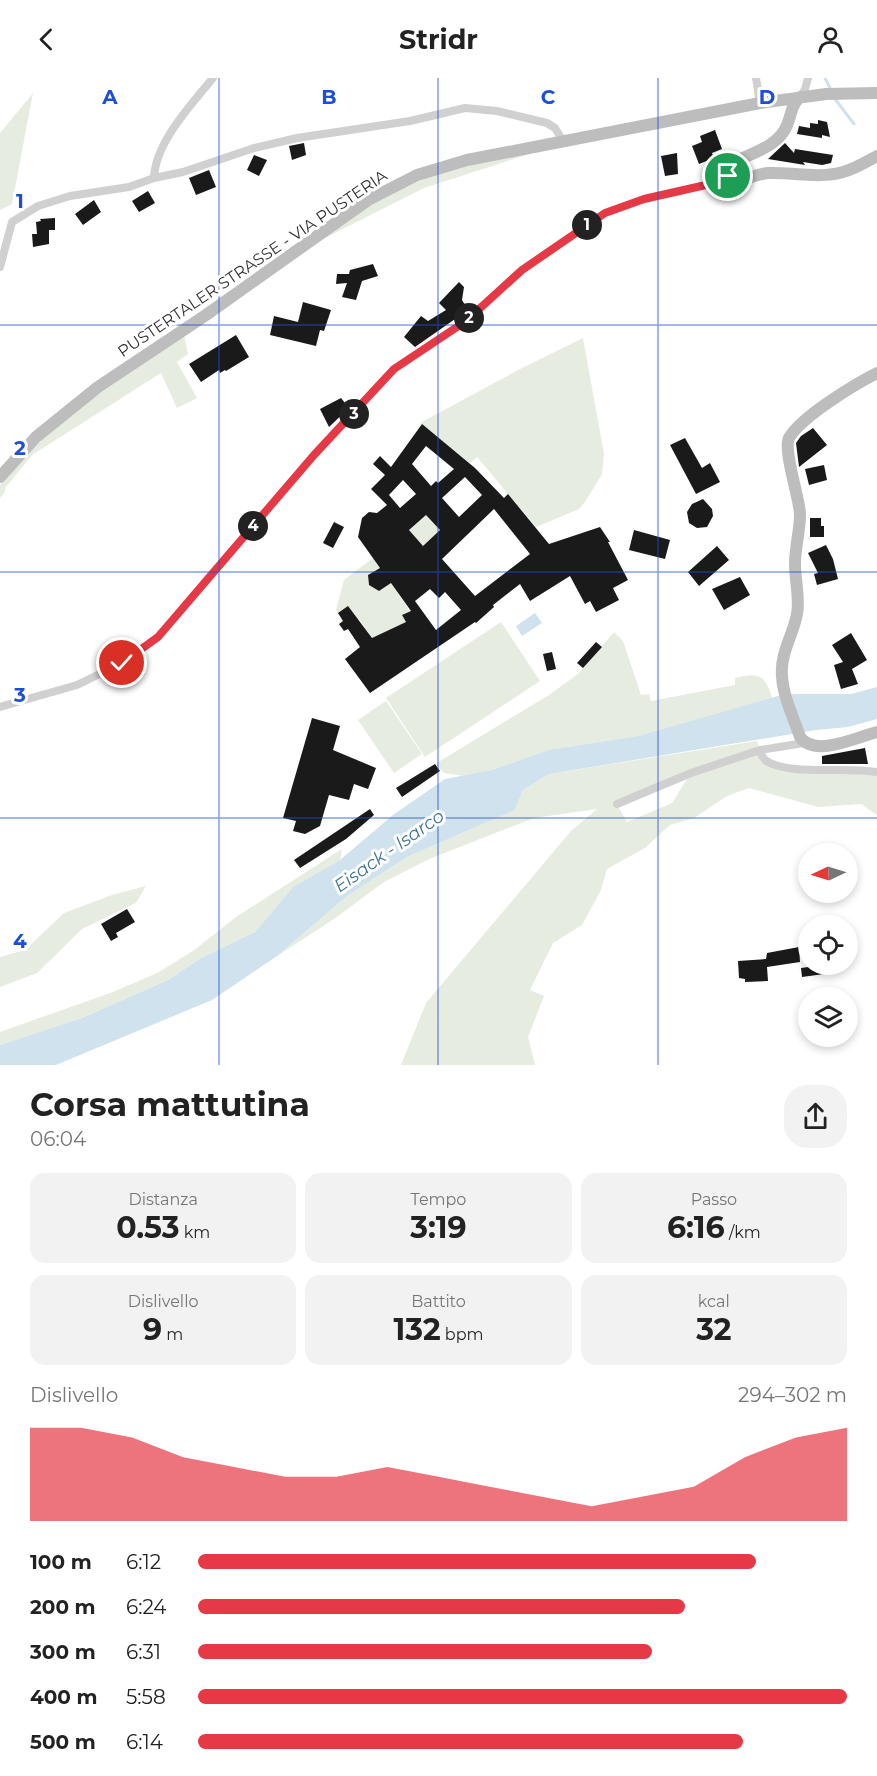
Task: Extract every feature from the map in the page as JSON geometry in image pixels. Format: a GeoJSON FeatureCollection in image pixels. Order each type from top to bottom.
{"type":"FeatureCollection","features":[{"type":"Feature","properties":{"kind":"main road","name":"PUSTERTALER STRASSE - VIA PUSTERIA"},"geometry":{"type":"LineString","coordinates":[[0,477],[36,437],[98,387],[206,315],[368,200],[417,175],[467,160],[760,103],[833,94],[877,93]]}},
{"type":"Feature","properties":{"kind":"main road"},"geometry":{"type":"LineString","coordinates":[[800,97],[792,104],[785,130],[777,140],[728,166],[728,176],[732,180],[770,173],[828,175],[842,173],[877,156]]}},
{"type":"Feature","properties":{"kind":"main road"},"geometry":{"type":"LineString","coordinates":[[877,373],[855,384],[824,406],[796,431],[788,443],[788,457],[800,515],[795,564],[797,614],[781,663],[785,694],[802,740],[813,747],[824,747],[877,732]]}},
{"type":"Feature","properties":{"kind":"street"},"geometry":{"type":"LineString","coordinates":[[154,178],[154,165],[160,152],[185,112],[213,78]]}},
{"type":"Feature","properties":{"kind":"street"},"geometry":{"type":"LineString","coordinates":[[756,78],[760,103]]}},
{"type":"Feature","properties":{"kind":"street"},"geometry":{"type":"LineString","coordinates":[[800,97],[808,78]]}},
{"type":"Feature","properties":{"kind":"street"},"geometry":{"type":"LineString","coordinates":[[0,267],[12,222],[38,206],[70,196],[129,187],[254,148],[297,138],[410,121],[465,108],[496,111],[547,123],[555,128],[563,141]]}},
{"type":"Feature","properties":{"kind":"street"},"geometry":{"type":"LineString","coordinates":[[0,707],[77,685],[122,663],[158,637],[314,455],[394,369],[466,321],[522,270],[605,213],[644,199],[719,182],[728,176]]}},
{"type":"Feature","properties":{"kind":"street"},"geometry":{"type":"LineString","coordinates":[[617,804],[691,773],[760,750],[802,740]]}},
{"type":"Feature","properties":{"kind":"street"},"geometry":{"type":"LineString","coordinates":[[760,750],[767,762],[790,768],[864,769],[877,772]]}},
{"type":"Feature","properties":{"kind":"shaded area"},"geometry":{"type":"Polygon","coordinates":[[[33,93],[12,204],[0,210],[0,133],[33,93]]]}},
{"type":"Feature","properties":{"kind":"shaded area"},"geometry":{"type":"Polygon","coordinates":[[[560,144],[424,188],[317,242],[369,206],[408,186],[450,171],[560,144]]]}},
{"type":"Feature","properties":{"kind":"shaded area"},"geometry":{"type":"Polygon","coordinates":[[[184,335],[188,354],[177,362],[197,398],[177,408],[161,373],[32,455],[5,488],[0,498],[0,485],[63,419],[184,335]]]}},
{"type":"Feature","properties":{"kind":"shaded area"},"geometry":{"type":"Polygon","coordinates":[[[583,338],[604,454],[602,474],[579,509],[536,527],[477,457],[470,463],[420,423],[583,338]]]}},
{"type":"Feature","properties":{"kind":"shaded area"},"geometry":{"type":"Polygon","coordinates":[[[426,515],[440,530],[423,546],[409,530],[426,515]]]}},
{"type":"Feature","properties":{"kind":"shaded area"},"geometry":{"type":"Polygon","coordinates":[[[373,558],[380,568],[368,575],[369,585],[379,591],[391,583],[410,612],[402,615],[406,622],[372,638],[360,620],[338,613],[336,610],[344,580],[373,558]]]}},
{"type":"Feature","properties":{"kind":"shaded area"},"geometry":{"type":"Polygon","coordinates":[[[501,622],[540,681],[425,757],[386,698],[501,622]]]}},
{"type":"Feature","properties":{"kind":"shaded area"},"geometry":{"type":"Polygon","coordinates":[[[614,632],[623,641],[641,695],[649,694],[651,701],[735,685],[735,678],[749,675],[760,677],[767,684],[772,698],[638,736],[548,750],[492,770],[465,776],[444,773],[435,764],[549,695],[578,674],[614,632]]]}},
{"type":"Feature","properties":{"kind":"shaded area"},"geometry":{"type":"Polygon","coordinates":[[[386,701],[422,754],[394,773],[358,720],[386,701]]]}},
{"type":"Feature","properties":{"kind":"shaded area"},"geometry":{"type":"Polygon","coordinates":[[[757,741],[762,757],[790,768],[877,771],[877,815],[861,804],[818,807],[749,788],[727,796],[694,818],[670,825],[645,848],[607,869],[601,890],[582,925],[553,943],[530,990],[544,996],[528,1037],[535,1065],[401,1065],[426,1003],[571,831],[597,809],[534,818],[429,859],[384,882],[334,919],[277,956],[347,896],[407,857],[515,810],[523,790],[549,774],[757,741]],[[690,774],[617,805],[627,822],[672,803],[690,774]]]}},
{"type":"Feature","properties":{"kind":"shaded area"},"geometry":{"type":"Polygon","coordinates":[[[342,849],[340,860],[293,887],[255,932],[201,958],[168,980],[82,1018],[0,1045],[0,1032],[113,992],[157,973],[193,951],[236,917],[342,849]]]}},
{"type":"Feature","properties":{"kind":"shaded area"},"geometry":{"type":"Polygon","coordinates":[[[146,886],[136,903],[82,929],[37,973],[0,987],[0,957],[25,950],[64,913],[112,895],[146,886]]]}},
{"type":"Feature","properties":{"kind":"water"},"geometry":{"type":"Polygon","coordinates":[[[535,613],[542,623],[522,636],[516,626],[535,613]]]}},
{"type":"Feature","properties":{"kind":"water","name":"Eisack - Isarco"},"geometry":{"type":"Polygon","coordinates":[[[877,687],[877,719],[848,727],[816,730],[549,774],[523,790],[515,810],[407,857],[347,896],[277,956],[212,1000],[56,1065],[0,1065],[0,1045],[82,1018],[168,980],[201,958],[255,932],[293,887],[340,860],[393,815],[445,779],[492,770],[548,750],[638,736],[785,694],[851,694],[877,687]]]}},
{"type":"Feature","properties":{"kind":"building"},"geometry":{"type":"Polygon","coordinates":[[[818,120],[827,122],[830,137],[797,134],[799,126],[810,128],[810,123],[818,124],[818,120]]]}},
{"type":"Feature","properties":{"kind":"building"},"geometry":{"type":"Polygon","coordinates":[[[715,130],[722,149],[712,153],[714,158],[699,164],[692,146],[702,142],[700,136],[715,130]]]}},
{"type":"Feature","properties":{"kind":"building"},"geometry":{"type":"Polygon","coordinates":[[[304,143],[306,155],[292,160],[289,146],[304,143]]]}},
{"type":"Feature","properties":{"kind":"building"},"geometry":{"type":"Polygon","coordinates":[[[785,143],[794,153],[795,149],[833,155],[831,163],[822,165],[803,162],[805,165],[768,159],[785,143]]]}},
{"type":"Feature","properties":{"kind":"building"},"geometry":{"type":"Polygon","coordinates":[[[677,153],[678,174],[665,176],[661,156],[677,153]]]}},
{"type":"Feature","properties":{"kind":"building"},"geometry":{"type":"Polygon","coordinates":[[[254,155],[267,160],[259,176],[247,170],[254,155]]]}},
{"type":"Feature","properties":{"kind":"building"},"geometry":{"type":"Polygon","coordinates":[[[209,170],[216,187],[196,195],[189,178],[209,170]]]}},
{"type":"Feature","properties":{"kind":"building"},"geometry":{"type":"Polygon","coordinates":[[[148,191],[155,203],[139,212],[132,201],[148,191]]]}},
{"type":"Feature","properties":{"kind":"building"},"geometry":{"type":"Polygon","coordinates":[[[94,200],[101,212],[83,225],[75,214],[94,200]]]}},
{"type":"Feature","properties":{"kind":"building"},"geometry":{"type":"Polygon","coordinates":[[[55,218],[55,230],[49,230],[49,244],[33,247],[32,234],[37,234],[36,222],[41,221],[40,219],[55,218]]]}},
{"type":"Feature","properties":{"kind":"building"},"geometry":{"type":"Polygon","coordinates":[[[373,264],[378,276],[362,281],[356,300],[342,297],[347,283],[336,284],[337,274],[349,274],[350,270],[373,264]]]}},
{"type":"Feature","properties":{"kind":"building"},"geometry":{"type":"Polygon","coordinates":[[[459,282],[464,287],[462,300],[468,310],[415,347],[404,337],[421,316],[428,321],[446,310],[439,303],[459,282]]]}},
{"type":"Feature","properties":{"kind":"building"},"geometry":{"type":"Polygon","coordinates":[[[303,302],[331,310],[324,331],[320,330],[316,346],[270,335],[274,316],[298,322],[303,302]]]}},
{"type":"Feature","properties":{"kind":"building"},"geometry":{"type":"Polygon","coordinates":[[[236,335],[249,357],[226,371],[220,373],[219,370],[201,382],[189,364],[236,335]]]}},
{"type":"Feature","properties":{"kind":"building"},"geometry":{"type":"Polygon","coordinates":[[[341,398],[349,408],[329,427],[320,409],[341,398]]]}},
{"type":"Feature","properties":{"kind":"building"},"geometry":{"type":"Polygon","coordinates":[[[422,424],[475,468],[504,498],[508,494],[549,544],[600,527],[610,542],[608,542],[628,580],[613,588],[619,600],[596,612],[590,601],[585,604],[570,576],[530,601],[520,584],[493,605],[494,607],[476,623],[370,693],[345,659],[360,647],[348,629],[344,631],[339,624],[343,621],[338,613],[348,606],[372,638],[406,622],[402,615],[411,611],[391,583],[379,591],[369,585],[368,575],[380,568],[358,537],[362,518],[369,512],[377,513],[387,505],[371,489],[385,475],[373,464],[380,456],[391,467],[422,424]],[[426,446],[412,464],[431,486],[454,469],[426,446]],[[465,477],[442,498],[459,517],[482,495],[465,477]],[[403,480],[389,495],[400,508],[416,494],[403,480]],[[494,509],[442,559],[475,596],[530,554],[494,509]],[[426,515],[409,530],[423,546],[440,530],[426,515]],[[430,589],[415,601],[436,630],[461,610],[445,592],[439,598],[430,589]]]}},
{"type":"Feature","properties":{"kind":"building"},"geometry":{"type":"Polygon","coordinates":[[[813,428],[827,445],[799,467],[796,443],[801,436],[813,428]]]}},
{"type":"Feature","properties":{"kind":"building"},"geometry":{"type":"Polygon","coordinates":[[[685,438],[702,468],[710,463],[720,482],[696,494],[670,445],[685,438]]]}},
{"type":"Feature","properties":{"kind":"building"},"geometry":{"type":"Polygon","coordinates":[[[824,465],[827,480],[809,485],[805,469],[824,465]]]}},
{"type":"Feature","properties":{"kind":"building"},"geometry":{"type":"Polygon","coordinates":[[[703,499],[712,509],[713,516],[707,527],[697,528],[689,523],[687,512],[692,504],[703,499]]]}},
{"type":"Feature","properties":{"kind":"building"},"geometry":{"type":"Polygon","coordinates":[[[810,518],[821,518],[824,537],[810,537],[810,518]]]}},
{"type":"Feature","properties":{"kind":"building"},"geometry":{"type":"Polygon","coordinates":[[[334,522],[344,527],[333,548],[323,543],[334,522]]]}},
{"type":"Feature","properties":{"kind":"building"},"geometry":{"type":"Polygon","coordinates":[[[634,530],[670,540],[665,559],[629,550],[634,530]]]}},
{"type":"Feature","properties":{"kind":"building"},"geometry":{"type":"Polygon","coordinates":[[[826,545],[833,559],[838,579],[817,585],[814,574],[818,573],[808,553],[826,545]]]}},
{"type":"Feature","properties":{"kind":"building"},"geometry":{"type":"Polygon","coordinates":[[[717,546],[729,560],[699,586],[688,572],[717,546]]]}},
{"type":"Feature","properties":{"kind":"building"},"geometry":{"type":"Polygon","coordinates":[[[740,577],[750,595],[724,610],[712,589],[740,577]]]}},
{"type":"Feature","properties":{"kind":"building"},"geometry":{"type":"Polygon","coordinates":[[[851,633],[867,660],[852,669],[858,684],[841,689],[834,665],[843,662],[832,645],[851,633]]]}},
{"type":"Feature","properties":{"kind":"building"},"geometry":{"type":"Polygon","coordinates":[[[596,642],[602,647],[583,668],[577,663],[596,642]]]}},
{"type":"Feature","properties":{"kind":"building"},"geometry":{"type":"Polygon","coordinates":[[[552,652],[556,669],[547,671],[543,654],[552,652]]]}},
{"type":"Feature","properties":{"kind":"building"},"geometry":{"type":"Polygon","coordinates":[[[312,718],[340,726],[333,750],[376,768],[368,789],[354,784],[349,800],[329,795],[320,826],[305,834],[293,831],[296,821],[283,818],[312,718]]]}},
{"type":"Feature","properties":{"kind":"building"},"geometry":{"type":"Polygon","coordinates":[[[865,748],[868,764],[822,764],[822,756],[865,748]]]}},
{"type":"Feature","properties":{"kind":"building"},"geometry":{"type":"Polygon","coordinates":[[[435,764],[440,771],[402,797],[396,788],[435,764]]]}},
{"type":"Feature","properties":{"kind":"building"},"geometry":{"type":"Polygon","coordinates":[[[370,809],[374,815],[346,839],[300,868],[294,860],[370,809]]]}},
{"type":"Feature","properties":{"kind":"building"},"geometry":{"type":"Polygon","coordinates":[[[127,909],[135,922],[116,933],[118,937],[111,941],[101,924],[127,909]]]}},
{"type":"Feature","properties":{"kind":"building"},"geometry":{"type":"Polygon","coordinates":[[[798,947],[798,962],[767,967],[768,981],[745,982],[745,979],[739,978],[738,961],[766,959],[767,953],[798,947]]]}},
{"type":"Feature","properties":{"kind":"waterway"},"geometry":{"type":"LineString","coordinates":[[825,78],[831,90]]}},
{"type":"Feature","properties":{"kind":"waterway"},"geometry":{"type":"LineString","coordinates":[[835,99],[854,124]]}},
{"type":"Feature","properties":{"kind":"route"},"geometry":{"type":"LineString","coordinates":[[122,663],[158,637],[314,455],[394,369],[466,321],[522,270],[605,213],[644,199],[719,182],[728,176]]}}]}
